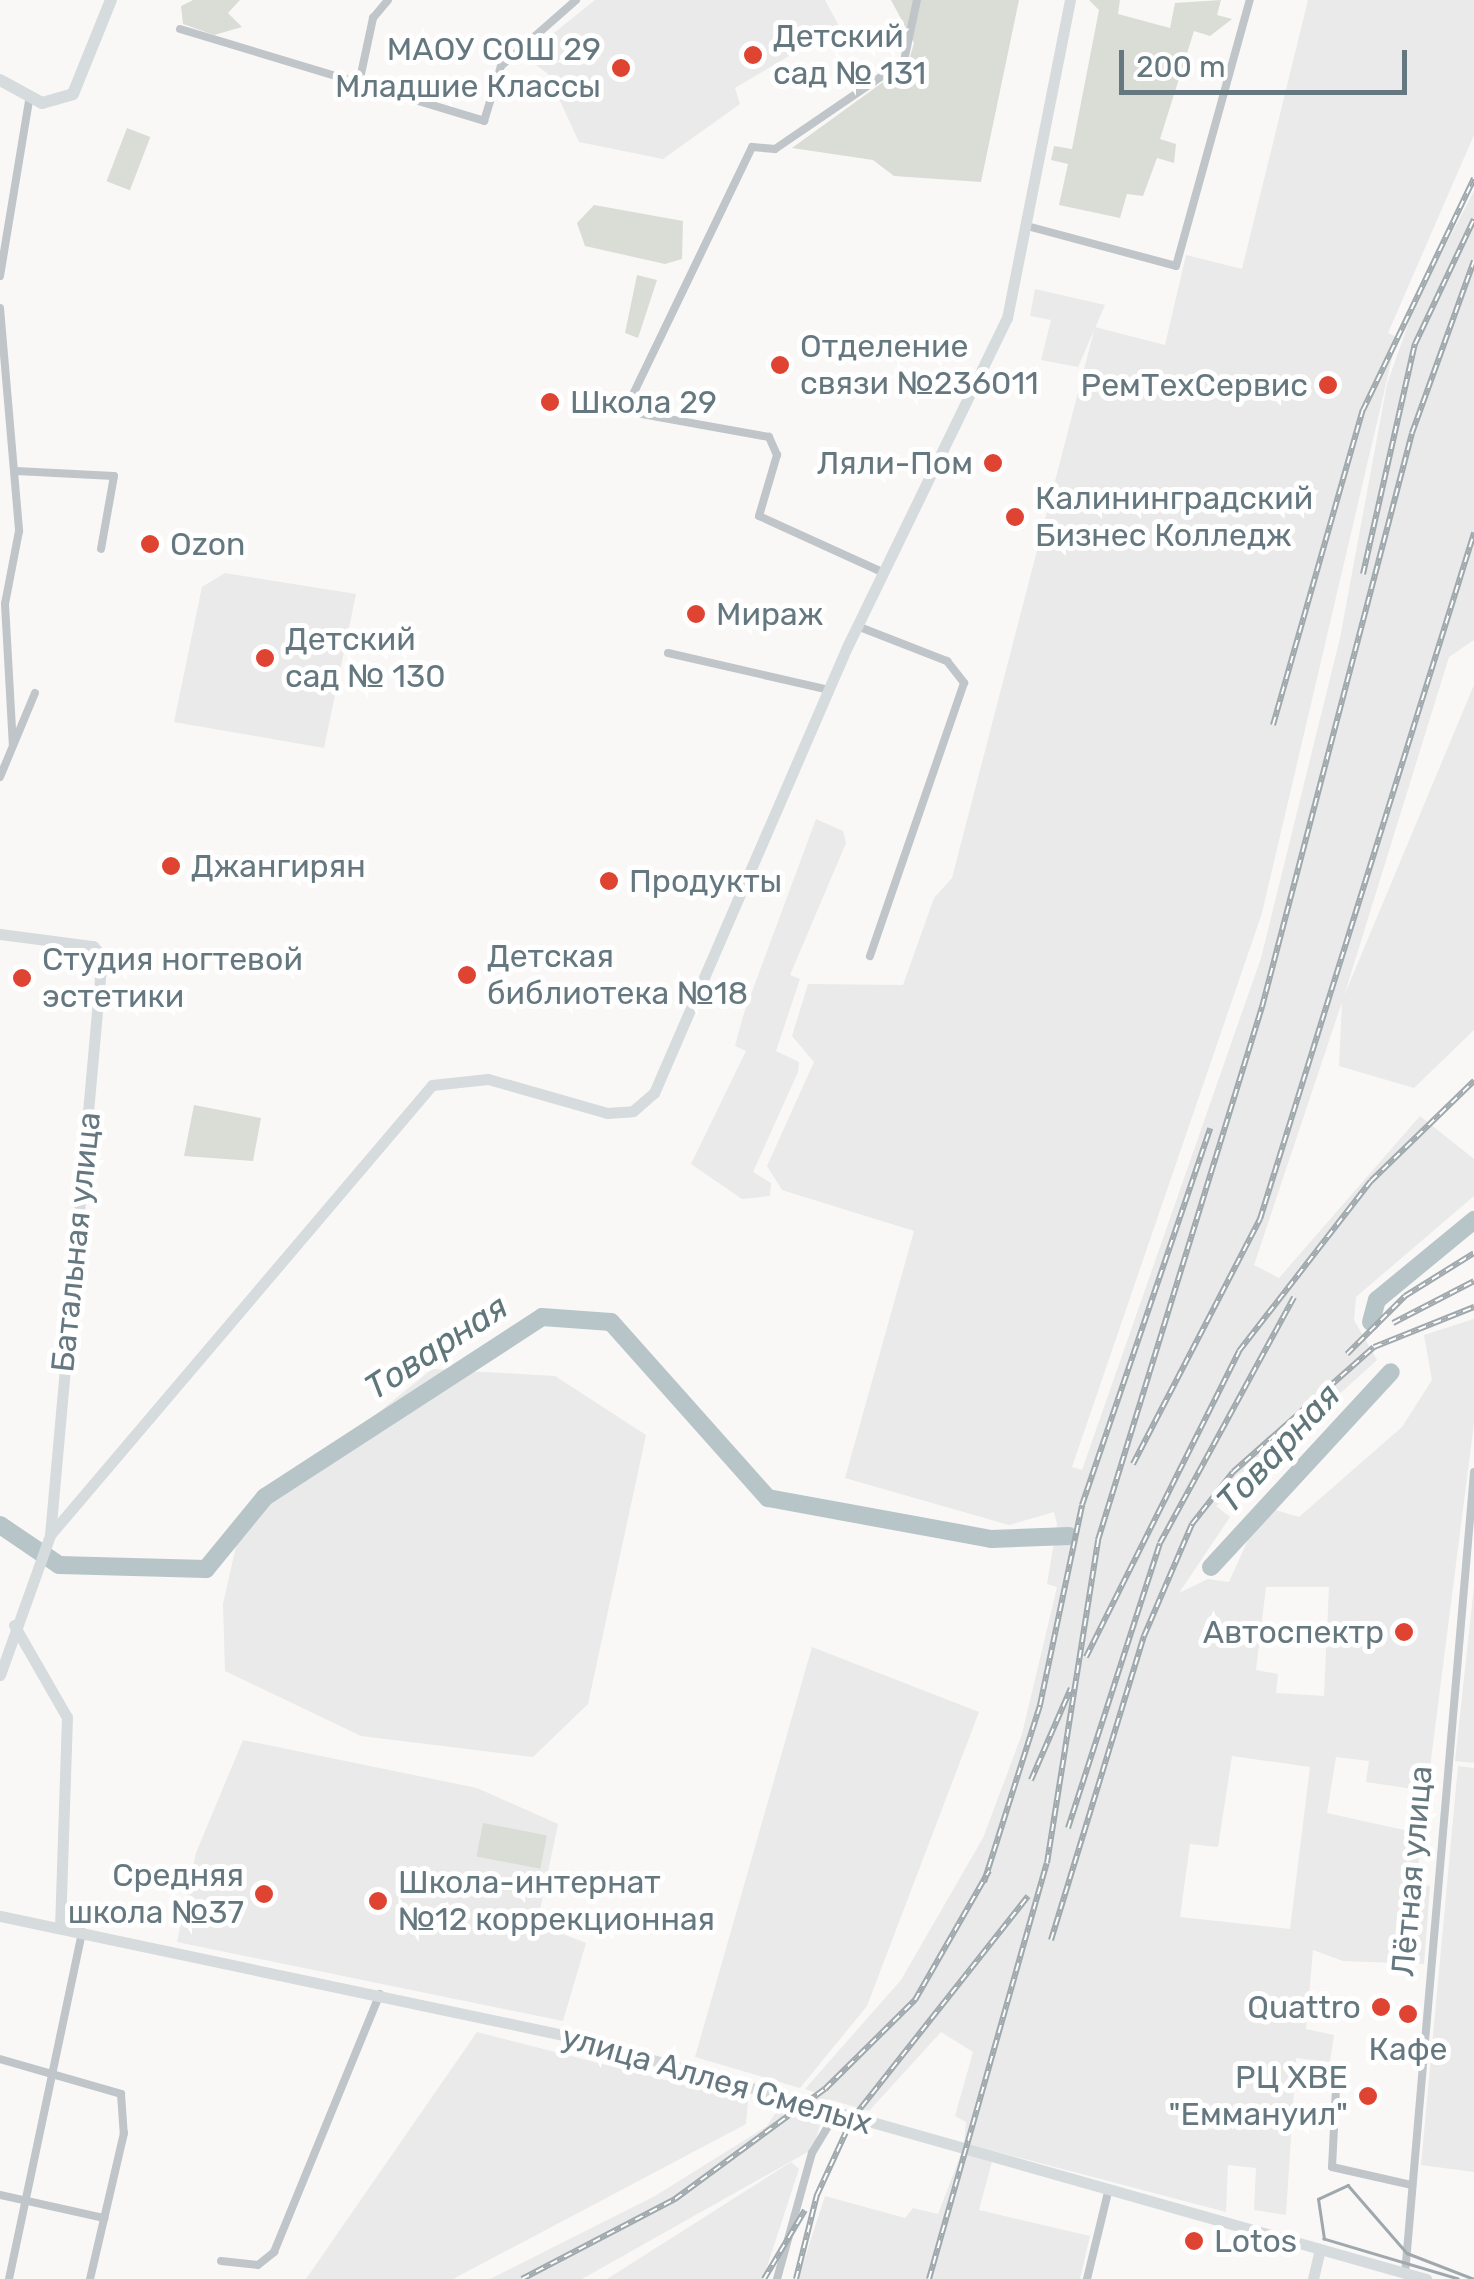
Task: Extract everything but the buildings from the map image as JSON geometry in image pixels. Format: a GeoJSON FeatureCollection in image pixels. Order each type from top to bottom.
{"type":"FeatureCollection","features":[{"type":"Feature","properties":{"kind":"main road"},"geometry":{"type":"LineString","coordinates":[[0,80],[29,100],[56,102],[78,88],[110,0]]}},
{"type":"Feature","properties":{"kind":"main road"},"geometry":{"type":"LineString","coordinates":[[0,1676],[13,1621],[48,1538],[432,1086],[468,1076],[606,1113],[633,1110],[654,1093],[857,626],[1007,318],[1070,0]]}},
{"type":"Feature","properties":{"kind":"main road","name":"Батальная улица"},"geometry":{"type":"LineString","coordinates":[[0,934],[98,950],[48,1538]]}},
{"type":"Feature","properties":{"kind":"main road"},"geometry":{"type":"LineString","coordinates":[[52,1486],[78,1500]]}},
{"type":"Feature","properties":{"kind":"main road"},"geometry":{"type":"LineString","coordinates":[[13,1621],[22,1650],[67,1717],[60,1928]]}},
{"type":"Feature","properties":{"kind":"main road"},"geometry":{"type":"LineString","coordinates":[[4,1657],[22,1650]]}},
{"type":"Feature","properties":{"kind":"main road","name":"улица Аллея Смелых"},"geometry":{"type":"LineString","coordinates":[[0,1916],[380,1994],[836,2114],[1426,2279]]}},
{"type":"Feature","properties":{"kind":"main road"},"geometry":{"type":"LineString","coordinates":[[1312,2279],[1320,2252]]}},
{"type":"Feature","properties":{"kind":"street"},"geometry":{"type":"LineString","coordinates":[[358,88],[374,18],[388,0]]}},
{"type":"Feature","properties":{"kind":"street"},"geometry":{"type":"LineString","coordinates":[[553,0],[560,10]]}},
{"type":"Feature","properties":{"kind":"street"},"geometry":{"type":"LineString","coordinates":[[180,29],[358,88],[484,122],[501,66],[560,10],[576,0]]}},
{"type":"Feature","properties":{"kind":"street"},"geometry":{"type":"LineString","coordinates":[[880,578],[759,516],[777,456],[768,437],[625,410],[752,147],[775,148],[904,61],[917,0]]}},
{"type":"Feature","properties":{"kind":"street"},"geometry":{"type":"LineString","coordinates":[[1027,226],[1176,266],[1250,0]]}},
{"type":"Feature","properties":{"kind":"street"},"geometry":{"type":"LineString","coordinates":[[0,276],[29,100]]}},
{"type":"Feature","properties":{"kind":"street"},"geometry":{"type":"LineString","coordinates":[[0,308],[16,471],[18,556],[5,604],[14,745]]}},
{"type":"Feature","properties":{"kind":"street"},"geometry":{"type":"LineString","coordinates":[[16,471],[114,476],[101,549]]}},
{"type":"Feature","properties":{"kind":"street"},"geometry":{"type":"LineString","coordinates":[[857,626],[947,661],[964,683],[870,956]]}},
{"type":"Feature","properties":{"kind":"street"},"geometry":{"type":"LineString","coordinates":[[668,653],[828,690]]}},
{"type":"Feature","properties":{"kind":"street"},"geometry":{"type":"LineString","coordinates":[[0,777],[35,693]]}},
{"type":"Feature","properties":{"kind":"street","name":"Лётная улица"},"geometry":{"type":"LineString","coordinates":[[1405,2274],[1474,1472]]}},
{"type":"Feature","properties":{"kind":"street"},"geometry":{"type":"LineString","coordinates":[[9,2279],[82,1932]]}},
{"type":"Feature","properties":{"kind":"street"},"geometry":{"type":"LineString","coordinates":[[221,2261],[258,2265],[274,2252],[380,1994]]}},
{"type":"Feature","properties":{"kind":"street"},"geometry":{"type":"LineString","coordinates":[[0,2059],[52,2070],[121,2094],[124,2132],[90,2279]]}},
{"type":"Feature","properties":{"kind":"street"},"geometry":{"type":"LineString","coordinates":[[1337,2069],[1332,2166],[1411,2185]]}},
{"type":"Feature","properties":{"kind":"street"},"geometry":{"type":"LineString","coordinates":[[777,2279],[812,2153],[836,2114]]}},
{"type":"Feature","properties":{"kind":"street"},"geometry":{"type":"LineString","coordinates":[[1087,2279],[1108,2192]]}},
{"type":"Feature","properties":{"kind":"street"},"geometry":{"type":"LineString","coordinates":[[0,2195],[104,2218]]}},
{"type":"Feature","properties":{"kind":"shaded area"},"geometry":{"type":"Polygon","coordinates":[[[193,0],[240,0],[228,13],[242,27],[214,35],[183,24],[181,6],[193,0]]]}},
{"type":"Feature","properties":{"kind":"shaded area"},"geometry":{"type":"Polygon","coordinates":[[[595,0],[825,0],[839,26],[735,88],[740,104],[663,159],[579,142],[547,73],[524,57],[595,0]]]}},
{"type":"Feature","properties":{"kind":"shaded area"},"geometry":{"type":"Polygon","coordinates":[[[891,0],[1019,0],[981,182],[894,176],[873,160],[792,148],[908,64],[914,43],[891,0]]]}},
{"type":"Feature","properties":{"kind":"shaded area"},"geometry":{"type":"Polygon","coordinates":[[[1089,0],[1120,0],[1118,14],[1170,28],[1175,3],[1221,0],[1217,15],[1232,19],[1210,36],[1194,31],[1160,139],[1176,144],[1174,163],[1157,158],[1143,196],[1127,194],[1120,218],[1059,205],[1068,164],[1051,160],[1054,146],[1072,149],[1099,10],[1089,0]]]}},
{"type":"Feature","properties":{"kind":"shaded area"},"geometry":{"type":"Polygon","coordinates":[[[1308,0],[1474,0],[1474,135],[1388,333],[1397,337],[1262,913],[1072,1467],[1082,1470],[1261,958],[1340,638],[1387,384],[1416,302],[1474,191],[1474,640],[1449,657],[1344,996],[1474,685],[1474,1030],[1414,1088],[1339,1066],[1342,1002],[1254,1265],[1279,1278],[1420,1116],[1474,1159],[1474,1196],[1356,1297],[1354,1320],[1377,1360],[1216,1506],[1230,1517],[1179,1593],[1208,1579],[1229,1582],[1263,1506],[1299,1517],[1402,1427],[1432,1380],[1424,1335],[1474,1319],[1474,1423],[1427,1791],[1366,1782],[1369,1761],[1336,1757],[1327,1813],[1422,1834],[1416,1884],[1430,1886],[1424,1964],[1343,1961],[1313,1950],[1306,2029],[1334,2035],[1330,2062],[1296,2058],[1286,2215],[1254,2210],[1256,2168],[1228,2165],[1226,2212],[964,2143],[966,2122],[955,2116],[973,2052],[941,2032],[869,2111],[828,2099],[820,2109],[807,2105],[819,2094],[805,2089],[901,1980],[983,1838],[1022,1734],[1057,1587],[1047,1584],[1057,1524],[1054,1512],[1009,1525],[845,1478],[914,1231],[782,1190],[767,1166],[814,1062],[792,1036],[808,984],[903,985],[934,898],[952,878],[1095,327],[1165,345],[1186,255],[1242,269],[1308,0]],[[1266,1587],[1256,1670],[1278,1674],[1276,1693],[1324,1696],[1329,1587],[1266,1587]],[[1232,1756],[1218,1847],[1190,1844],[1180,1917],[1290,1929],[1310,1767],[1232,1756]]]}},
{"type":"Feature","properties":{"kind":"shaded area"},"geometry":{"type":"Polygon","coordinates":[[[127,128],[150,137],[130,190],[107,181],[127,128]]]}},
{"type":"Feature","properties":{"kind":"shaded area"},"geometry":{"type":"Polygon","coordinates":[[[594,205],[683,221],[682,259],[665,264],[585,246],[577,223],[594,205]]]}},
{"type":"Feature","properties":{"kind":"shaded area"},"geometry":{"type":"Polygon","coordinates":[[[637,275],[657,280],[638,338],[625,333],[637,275]]]}},
{"type":"Feature","properties":{"kind":"shaded area"},"geometry":{"type":"Polygon","coordinates":[[[1035,289],[1105,305],[1078,367],[1041,360],[1051,320],[1030,316],[1035,289]]]}},
{"type":"Feature","properties":{"kind":"shaded area","name":"Детский сад № 130"},"geometry":{"type":"Polygon","coordinates":[[[225,573],[356,594],[324,748],[174,722],[202,587],[225,573]]]}},
{"type":"Feature","properties":{"kind":"shaded area"},"geometry":{"type":"Polygon","coordinates":[[[816,819],[843,831],[846,843],[790,975],[800,979],[776,1051],[799,1062],[798,1072],[753,1172],[771,1183],[770,1196],[742,1199],[691,1164],[746,1051],[735,1046],[743,1016],[816,819]]]}},
{"type":"Feature","properties":{"kind":"shaded area"},"geometry":{"type":"Polygon","coordinates":[[[194,1105],[261,1118],[253,1161],[184,1156],[194,1105]]]}},
{"type":"Feature","properties":{"kind":"shaded area"},"geometry":{"type":"Polygon","coordinates":[[[432,1369],[555,1376],[646,1435],[588,1704],[533,1757],[361,1736],[225,1671],[223,1604],[241,1524],[432,1369]]]}},
{"type":"Feature","properties":{"kind":"shaded area"},"geometry":{"type":"Polygon","coordinates":[[[1474,1586],[1474,1763],[1455,1761],[1474,1586]]]}},
{"type":"Feature","properties":{"kind":"shaded area"},"geometry":{"type":"Polygon","coordinates":[[[812,1647],[979,1712],[867,2006],[800,2088],[695,2057],[812,1647]]]}},
{"type":"Feature","properties":{"kind":"shaded area"},"geometry":{"type":"Polygon","coordinates":[[[243,1740],[477,1788],[558,1824],[537,1924],[586,1943],[563,2021],[177,1942],[196,1853],[243,1740]]]}},
{"type":"Feature","properties":{"kind":"shaded area"},"geometry":{"type":"Polygon","coordinates":[[[1458,1766],[1474,1768],[1474,2172],[1421,2165],[1458,1766]]]}},
{"type":"Feature","properties":{"kind":"shaded area"},"geometry":{"type":"Polygon","coordinates":[[[483,1823],[547,1835],[540,1869],[477,1856],[483,1823]]]}},
{"type":"Feature","properties":{"kind":"shaded area"},"geometry":{"type":"Polygon","coordinates":[[[477,2032],[748,2101],[746,2124],[453,2279],[306,2279],[477,2032]]]}},
{"type":"Feature","properties":{"kind":"shaded area"},"geometry":{"type":"Polygon","coordinates":[[[778,2109],[820,2125],[813,2149],[582,2279],[490,2279],[655,2196],[767,2126],[778,2109]]]}},
{"type":"Feature","properties":{"kind":"shaded area"},"geometry":{"type":"Polygon","coordinates":[[[963,2149],[993,2158],[979,2210],[1090,2236],[1080,2279],[798,2279],[825,2196],[905,2218],[913,2208],[938,2214],[963,2149]]]}},
{"type":"Feature","properties":{"kind":"shaded area"},"geometry":{"type":"Polygon","coordinates":[[[791,2162],[799,2169],[763,2279],[607,2279],[791,2162]]]}},
{"type":"Feature","properties":{"kind":"waterway","name":"Товарная"},"geometry":{"type":"LineString","coordinates":[[1371,1322],[1377,1300],[1474,1220]]}},
{"type":"Feature","properties":{"kind":"waterway","name":"Товарная"},"geometry":{"type":"LineString","coordinates":[[0,1525],[59,1565],[206,1569],[265,1497],[542,1317],[611,1322],[768,1498],[991,1539],[1069,1536]]}},
{"type":"Feature","properties":{"kind":"waterway","name":"Товарная"},"geometry":{"type":"LineString","coordinates":[[1211,1567],[1391,1372]]}},
{"type":"Feature","properties":{"kind":"tram line"},"geometry":{"type":"LineString","coordinates":[[1458,2279],[1324,2239],[1318,2199],[1348,2185],[1407,2253],[1474,2279]]}},
{"type":"Feature","properties":{"kind":"railway"},"geometry":{"type":"LineString","coordinates":[[1273,725],[1363,410],[1474,178]]}},
{"type":"Feature","properties":{"kind":"railway"},"geometry":{"type":"LineString","coordinates":[[1363,574],[1415,344],[1474,219]]}},
{"type":"Feature","properties":{"kind":"railway"},"geometry":{"type":"LineString","coordinates":[[929,2279],[1047,1863],[1098,1540],[1262,1007],[1412,433],[1474,261]]}},
{"type":"Feature","properties":{"kind":"railway"},"geometry":{"type":"LineString","coordinates":[[1133,1464],[1260,1219],[1474,533]]}},
{"type":"Feature","properties":{"kind":"railway"},"geometry":{"type":"LineString","coordinates":[[1086,1657],[1239,1351],[1371,1181],[1474,1081]]}},
{"type":"Feature","properties":{"kind":"railway"},"geometry":{"type":"LineString","coordinates":[[984,1882],[1040,1705],[1082,1505],[1210,1128]]}},
{"type":"Feature","properties":{"kind":"railway"},"geometry":{"type":"LineString","coordinates":[[1347,1354],[1405,1296],[1474,1253]]}},
{"type":"Feature","properties":{"kind":"railway"},"geometry":{"type":"LineString","coordinates":[[1393,1323],[1474,1281]]}},
{"type":"Feature","properties":{"kind":"railway"},"geometry":{"type":"LineString","coordinates":[[1068,1828],[1160,1543],[1294,1297]]}},
{"type":"Feature","properties":{"kind":"railway"},"geometry":{"type":"LineString","coordinates":[[1051,1940],[1144,1636],[1192,1524],[1233,1472],[1374,1347],[1474,1307]]}},
{"type":"Feature","properties":{"kind":"railway"},"geometry":{"type":"LineString","coordinates":[[1031,1780],[1071,1688]]}},
{"type":"Feature","properties":{"kind":"railway"},"geometry":{"type":"LineString","coordinates":[[522,2279],[675,2199],[825,2089],[915,2000],[989,1871]]}},
{"type":"Feature","properties":{"kind":"railway"},"geometry":{"type":"LineString","coordinates":[[796,2279],[817,2195],[852,2119],[1028,1896]]}},
{"type":"Feature","properties":{"kind":"railway"},"geometry":{"type":"LineString","coordinates":[[764,2279],[805,2210]]}},
{"type":"Feature","properties":{"kind":"place","name":"Детский сад № 131"},"geometry":{"type":"Point","coordinates":[753,55]}},
{"type":"Feature","properties":{"kind":"place","name":"МАОУ СОШ 29 Младшие Классы"},"geometry":{"type":"Point","coordinates":[621,68]}},
{"type":"Feature","properties":{"kind":"place","name":"Отделение связи №236011"},"geometry":{"type":"Point","coordinates":[780,365]}},
{"type":"Feature","properties":{"kind":"place","name":"РемТехСервис"},"geometry":{"type":"Point","coordinates":[1328,385]}},
{"type":"Feature","properties":{"kind":"place","name":"Школа 29"},"geometry":{"type":"Point","coordinates":[550,402]}},
{"type":"Feature","properties":{"kind":"place","name":"Ляли-Пом"},"geometry":{"type":"Point","coordinates":[993,463]}},
{"type":"Feature","properties":{"kind":"place","name":"Калининградский Бизнес Колледж"},"geometry":{"type":"Point","coordinates":[1015,517]}},
{"type":"Feature","properties":{"kind":"place","name":"Ozon"},"geometry":{"type":"Point","coordinates":[150,544]}},
{"type":"Feature","properties":{"kind":"place","name":"Мираж"},"geometry":{"type":"Point","coordinates":[696,614]}},
{"type":"Feature","properties":{"kind":"place","name":"Детский сад № 130"},"geometry":{"type":"Point","coordinates":[265,658]}},
{"type":"Feature","properties":{"kind":"place","name":"Джангирян"},"geometry":{"type":"Point","coordinates":[171,866]}},
{"type":"Feature","properties":{"kind":"place","name":"Продукты"},"geometry":{"type":"Point","coordinates":[609,881]}},
{"type":"Feature","properties":{"kind":"place","name":"Детская библиотека №18"},"geometry":{"type":"Point","coordinates":[467,975]}},
{"type":"Feature","properties":{"kind":"place","name":"Студия ногтевой эстетики"},"geometry":{"type":"Point","coordinates":[22,978]}},
{"type":"Feature","properties":{"kind":"place","name":"Автоспектр"},"geometry":{"type":"Point","coordinates":[1404,1632]}},
{"type":"Feature","properties":{"kind":"place","name":"Средняя школа №37"},"geometry":{"type":"Point","coordinates":[264,1894]}},
{"type":"Feature","properties":{"kind":"place","name":"Школа-интернат №12 коррекционная"},"geometry":{"type":"Point","coordinates":[378,1901]}},
{"type":"Feature","properties":{"kind":"place","name":"Quattro"},"geometry":{"type":"Point","coordinates":[1381,2007]}},
{"type":"Feature","properties":{"kind":"place","name":"Кафе"},"geometry":{"type":"Point","coordinates":[1408,2014]}},
{"type":"Feature","properties":{"kind":"place","name":"РЦ ХВЕ \"Еммануил\""},"geometry":{"type":"Point","coordinates":[1368,2096]}},
{"type":"Feature","properties":{"kind":"place","name":"Lotos"},"geometry":{"type":"Point","coordinates":[1194,2241]}}]}
